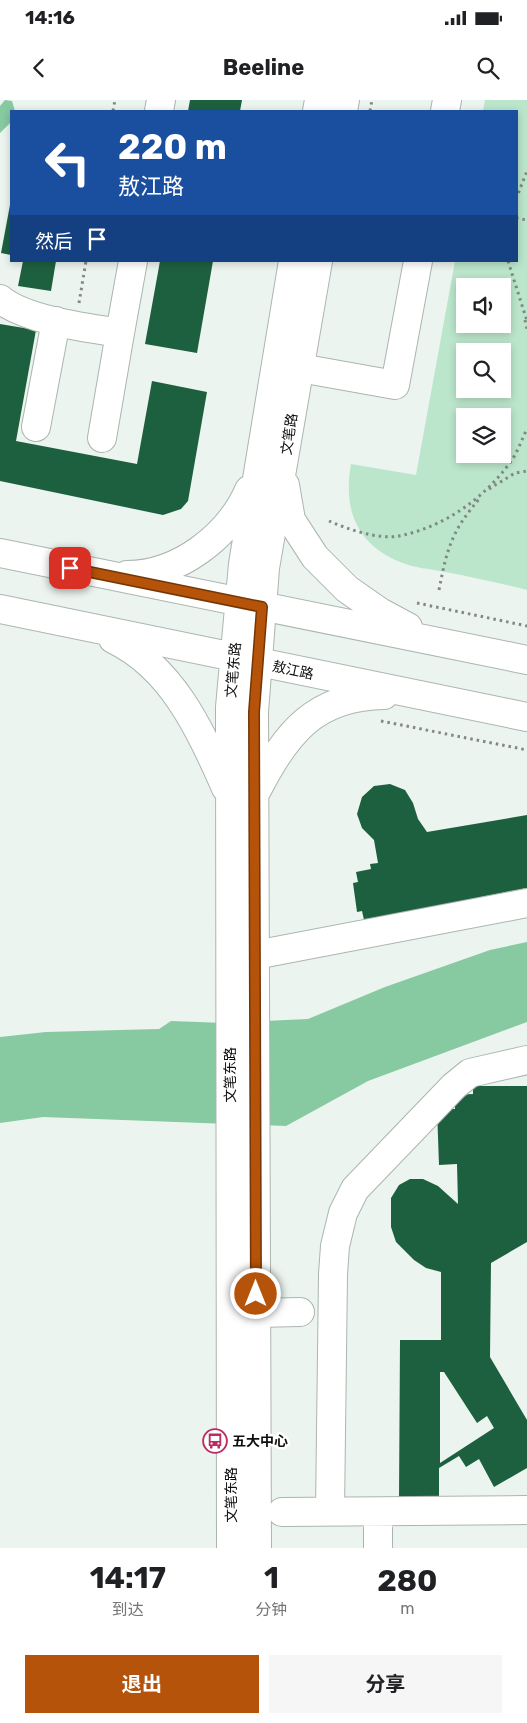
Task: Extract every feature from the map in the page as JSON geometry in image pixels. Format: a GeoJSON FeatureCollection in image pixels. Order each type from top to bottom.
{"type":"FeatureCollection","features":[{"type":"Feature","properties":{"kind":"main road"},"geometry":{"type":"LineString","coordinates":[[102,438],[112,331],[116,262]]}},
{"type":"Feature","properties":{"kind":"main road"},"geometry":{"type":"LineString","coordinates":[[112,331],[133,262]]}},
{"type":"Feature","properties":{"kind":"main road","name":"文笔路"},"geometry":{"type":"LineString","coordinates":[[250,605],[265,568],[271,470],[293,262]]}},
{"type":"Feature","properties":{"kind":"main road","name":"文笔路"},"geometry":{"type":"LineString","coordinates":[[271,470],[300,368],[318,262]]}},
{"type":"Feature","properties":{"kind":"main road"},"geometry":{"type":"LineString","coordinates":[[300,368],[396,385],[418,262]]}},
{"type":"Feature","properties":{"kind":"main road"},"geometry":{"type":"LineString","coordinates":[[0,299],[7,305],[65,323],[112,331]]}},
{"type":"Feature","properties":{"kind":"main road"},"geometry":{"type":"LineString","coordinates":[[36,427],[65,323]]}},
{"type":"Feature","properties":{"kind":"main road"},"geometry":{"type":"LineString","coordinates":[[105,575],[138,575],[175,565],[201,549],[224,530],[271,470],[291,520],[315,557],[347,588],[380,612],[416,631],[459,646]]}},
{"type":"Feature","properties":{"kind":"main road"},"geometry":{"type":"LineString","coordinates":[[0,553],[527,660]]}},
{"type":"Feature","properties":{"kind":"main road","name":"文笔东路"},"geometry":{"type":"LineString","coordinates":[[243,1018],[255,955],[242,797],[230,707],[245,660],[250,605]]}},
{"type":"Feature","properties":{"kind":"main road","name":"敖江路"},"geometry":{"type":"LineString","coordinates":[[0,609],[527,717]]}},
{"type":"Feature","properties":{"kind":"main road"},"geometry":{"type":"LineString","coordinates":[[89,627],[130,647],[153,664],[168,682],[207,746],[242,797],[275,754],[302,724],[322,709],[364,695],[393,695],[444,700]]}},
{"type":"Feature","properties":{"kind":"main road","name":"文笔东路"},"geometry":{"type":"LineString","coordinates":[[231,1548],[243,1129],[242,797]]}},
{"type":"Feature","properties":{"kind":"main road"},"geometry":{"type":"LineString","coordinates":[[255,955],[527,903]]}},
{"type":"Feature","properties":{"kind":"main road"},"geometry":{"type":"LineString","coordinates":[[330,1512],[333,1274],[335,1246],[343,1213],[355,1190],[470,1073],[527,1060]]}},
{"type":"Feature","properties":{"kind":"main road","name":"文笔东路"},"geometry":{"type":"LineString","coordinates":[[243,1129],[256,1313],[257,1548]]}},
{"type":"Feature","properties":{"kind":"main road"},"geometry":{"type":"LineString","coordinates":[[256,1313],[300,1312]]}},
{"type":"Feature","properties":{"kind":"main road"},"geometry":{"type":"LineString","coordinates":[[282,1512],[378,1513],[527,1510]]}},
{"type":"Feature","properties":{"kind":"main road"},"geometry":{"type":"LineString","coordinates":[[378,1513],[378,1548]]}},
{"type":"Feature","properties":{"kind":"path"},"geometry":{"type":"LineString","coordinates":[[518,194],[527,171]]}},
{"type":"Feature","properties":{"kind":"path"},"geometry":{"type":"LineString","coordinates":[[65,323],[86,262]]}},
{"type":"Feature","properties":{"kind":"path"},"geometry":{"type":"LineString","coordinates":[[508,262],[526,319],[527,329]]}},
{"type":"Feature","properties":{"kind":"path"},"geometry":{"type":"LineString","coordinates":[[439,590],[446,549],[465,515],[510,462],[527,430]]}},
{"type":"Feature","properties":{"kind":"path"},"geometry":{"type":"LineString","coordinates":[[329,521],[354,532],[398,537],[451,518],[486,491],[515,473],[527,471]]}},
{"type":"Feature","properties":{"kind":"path"},"geometry":{"type":"LineString","coordinates":[[413,602],[527,626]]}},
{"type":"Feature","properties":{"kind":"path"},"geometry":{"type":"LineString","coordinates":[[380,721],[527,750]]}},
{"type":"Feature","properties":{"kind":"shaded area"},"geometry":{"type":"Polygon","coordinates":[[[5,100],[12,101],[15,110],[10,110],[10,123],[0,133],[0,106],[5,100]]]}},
{"type":"Feature","properties":{"kind":"shaded area"},"geometry":{"type":"Polygon","coordinates":[[[485,100],[527,100],[527,590],[411,566],[385,554],[363,535],[351,510],[349,480],[351,464],[416,475],[455,262],[518,262],[518,110],[483,110],[485,100]]]}},
{"type":"Feature","properties":{"kind":"shaded area"},"geometry":{"type":"Polygon","coordinates":[[[527,942],[527,1022],[368,1081],[286,1126],[43,1117],[0,1123],[0,1037],[46,1032],[159,1029],[171,1021],[225,1023],[308,1019],[385,987],[490,950],[527,942]]]}},
{"type":"Feature","properties":{"kind":"building"},"geometry":{"type":"Polygon","coordinates":[[[190,100],[242,100],[240,110],[188,110],[190,100]]]}},
{"type":"Feature","properties":{"kind":"building"},"geometry":{"type":"Polygon","coordinates":[[[10,205],[10,255],[1,253],[10,205]]]}},
{"type":"Feature","properties":{"kind":"building"},"geometry":{"type":"Polygon","coordinates":[[[23,262],[56,262],[51,291],[18,286],[23,262]]]}},
{"type":"Feature","properties":{"kind":"building"},"geometry":{"type":"Polygon","coordinates":[[[160,262],[213,262],[197,353],[145,344],[160,262]]]}},
{"type":"Feature","properties":{"kind":"building"},"geometry":{"type":"Polygon","coordinates":[[[0,324],[36,330],[16,441],[137,464],[152,381],[207,392],[188,501],[181,509],[163,515],[0,481],[0,324]]]}},
{"type":"Feature","properties":{"kind":"building"},"geometry":{"type":"Polygon","coordinates":[[[390,784],[405,790],[413,803],[418,819],[427,832],[527,815],[527,888],[406,912],[407,922],[364,920],[362,911],[357,912],[353,883],[358,882],[356,872],[371,869],[370,864],[378,863],[374,840],[362,828],[357,814],[362,797],[374,786],[390,784]]]}},
{"type":"Feature","properties":{"kind":"building"},"geometry":{"type":"Polygon","coordinates":[[[473,1086],[527,1086],[527,1242],[491,1263],[490,1357],[527,1420],[527,1468],[494,1487],[479,1459],[466,1467],[459,1456],[439,1468],[439,1499],[399,1499],[400,1340],[441,1340],[441,1272],[426,1268],[414,1260],[396,1242],[391,1227],[391,1198],[399,1185],[410,1179],[423,1179],[438,1186],[458,1204],[457,1164],[439,1165],[437,1109],[455,1109],[455,1095],[473,1094],[473,1086]],[[440,1372],[440,1463],[494,1428],[487,1416],[477,1423],[444,1372],[440,1372]]]}},
{"type":"Feature","properties":{"kind":"place","name":"五大中心"},"geometry":{"type":"Point","coordinates":[215,1441]}},
{"type":"Feature","properties":{"kind":"route"},"geometry":{"type":"LineString","coordinates":[[70,568],[262,607],[254,712],[256,1294]]}}]}
